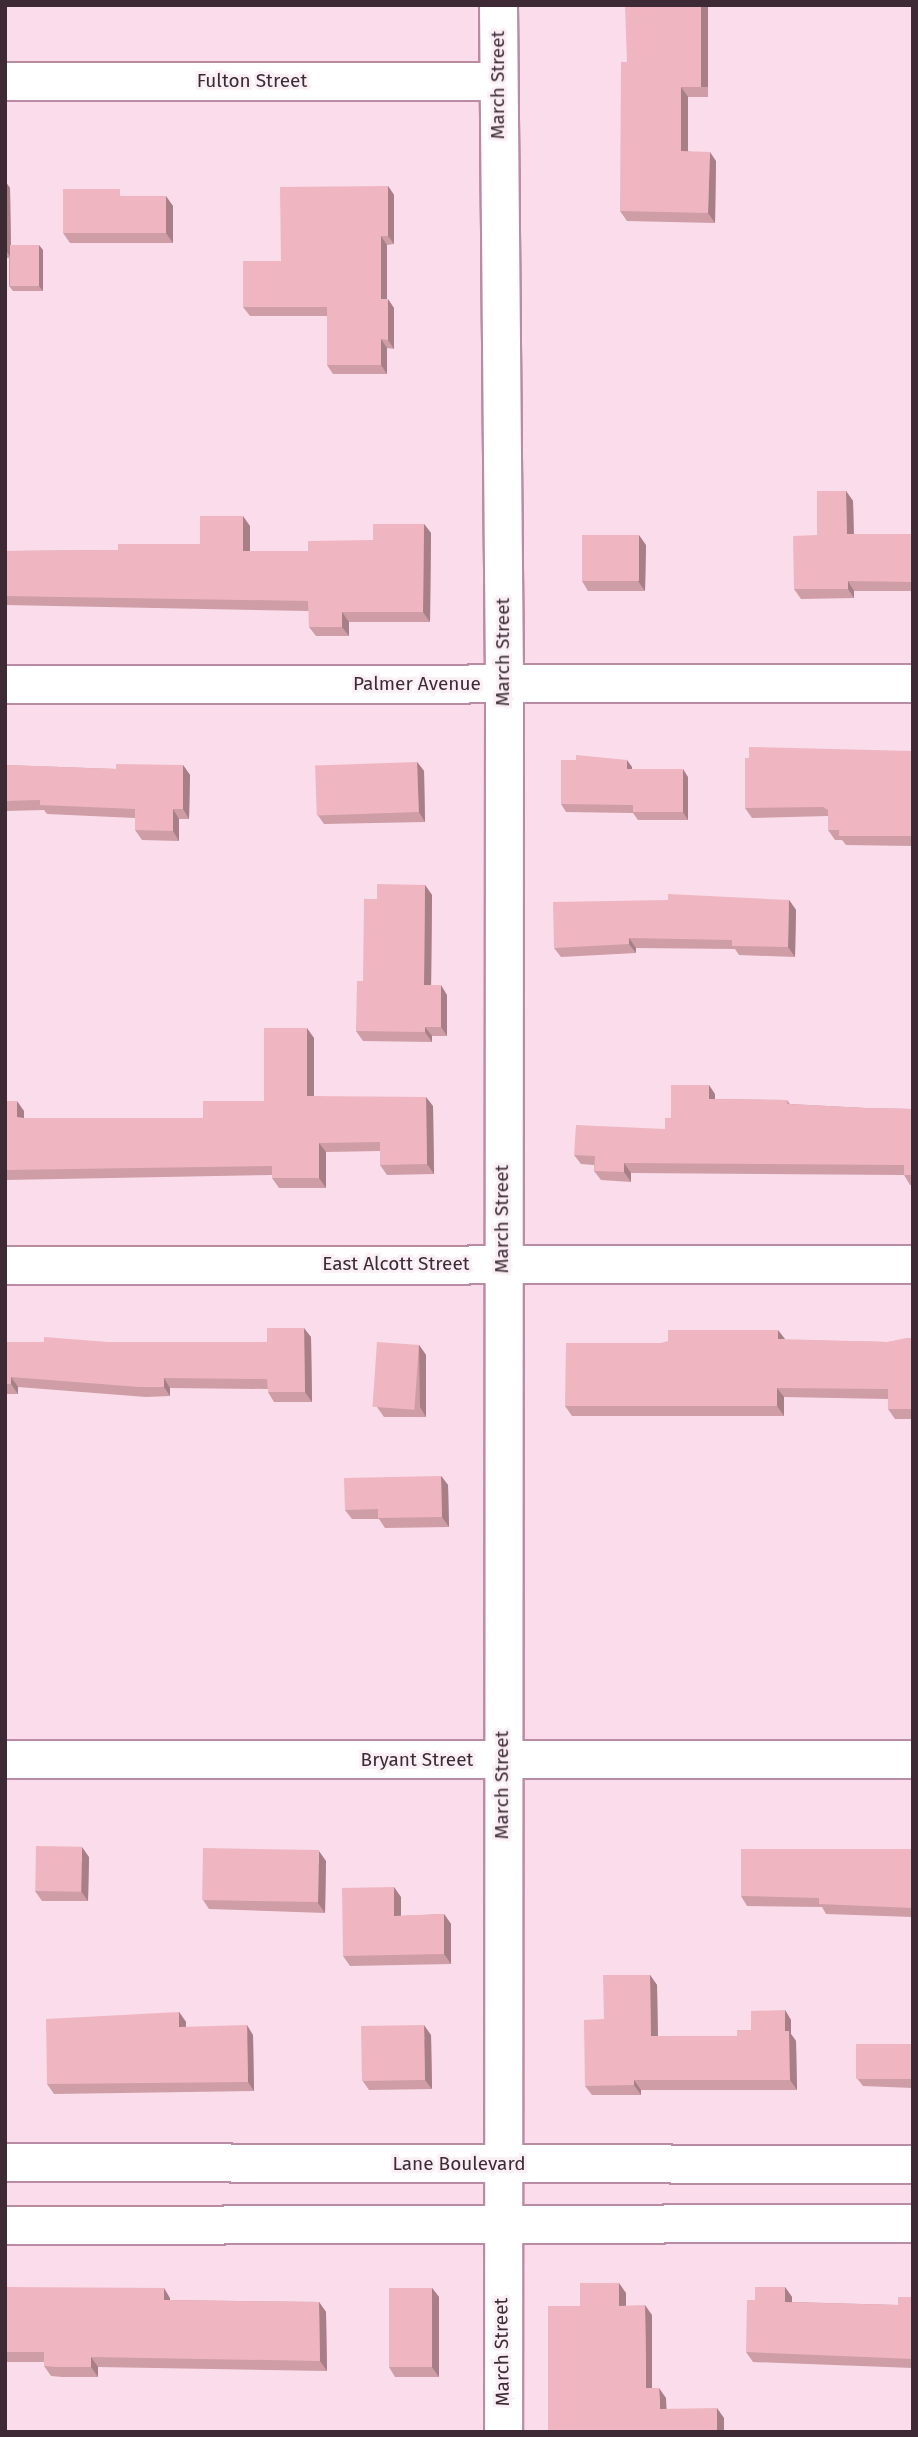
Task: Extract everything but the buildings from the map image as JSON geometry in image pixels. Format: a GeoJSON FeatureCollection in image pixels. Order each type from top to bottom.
{"type":"FeatureCollection","features":[{"type":"Feature","properties":{"kind":"street","name":"March Street"},"geometry":{"type":"LineString","coordinates":[[498,5],[504,684],[501,2165],[503,2432]]}},
{"type":"Feature","properties":{"kind":"street","name":"Fulton Street"},"geometry":{"type":"LineString","coordinates":[[5,81],[498,81]]}},
{"type":"Feature","properties":{"kind":"street","name":"Palmer Avenue"},"geometry":{"type":"LineString","coordinates":[[5,684],[913,683]]}},
{"type":"Feature","properties":{"kind":"street","name":"East Alcott Street"},"geometry":{"type":"LineString","coordinates":[[5,1265],[913,1264]]}},
{"type":"Feature","properties":{"kind":"street","name":"Bryant Street"},"geometry":{"type":"LineString","coordinates":[[5,1759],[913,1759]]}},
{"type":"Feature","properties":{"kind":"street","name":"Lane Boulevard"},"geometry":{"type":"LineString","coordinates":[[5,2162],[913,2164]]}},
{"type":"Feature","properties":{"kind":"street"},"geometry":{"type":"LineString","coordinates":[[5,2225],[913,2223]]}}]}
